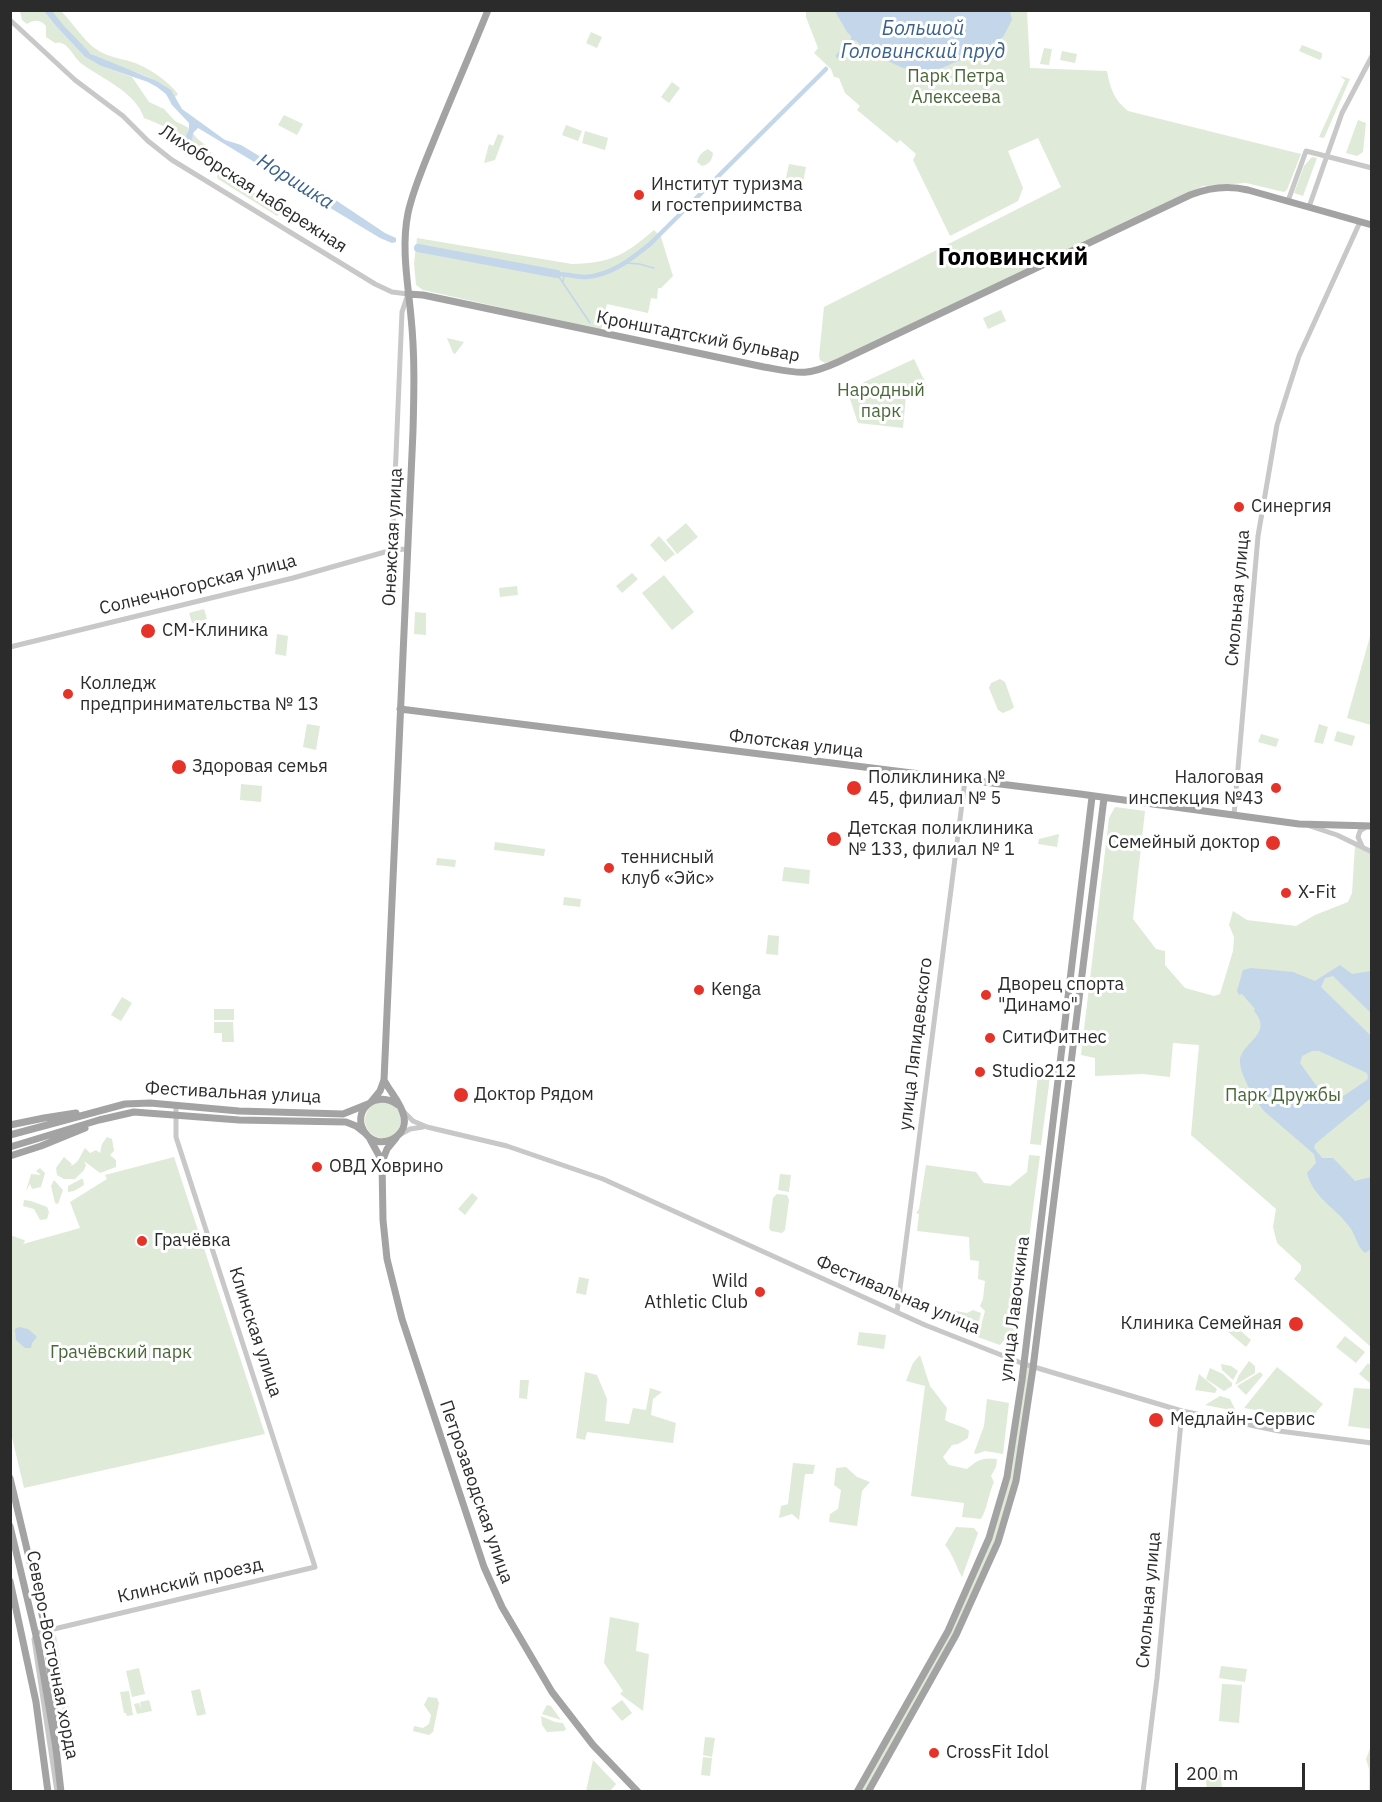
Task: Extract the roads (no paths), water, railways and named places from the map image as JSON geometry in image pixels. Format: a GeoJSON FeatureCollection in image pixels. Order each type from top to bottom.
{"type":"FeatureCollection","features":[{"type":"Feature","properties":{"kind":"main road","name":"Онежская улица"},"geometry":{"type":"LineString","coordinates":[[370,1103],[380,1091],[384,1080],[407,549],[414,370],[404,253],[408,213],[438,129],[488,10]]}},
{"type":"Feature","properties":{"kind":"main road","name":"Кронштадтский бульвар"},"geometry":{"type":"LineString","coordinates":[[408,294],[423,295],[764,367],[810,373],[1198,192],[1209,189],[1230,187],[1371,225]]}},
{"type":"Feature","properties":{"kind":"main road","name":"Флотская улица"},"geometry":{"type":"LineString","coordinates":[[400,709],[1299,824]]}},
{"type":"Feature","properties":{"kind":"main road","name":"улица Лавочкина"},"geometry":{"type":"LineString","coordinates":[[856,1791],[943,1642],[974,1575],[1007,1477],[1024,1364],[1092,797]]}},
{"type":"Feature","properties":{"kind":"main road","name":"улица Лавочкина"},"geometry":{"type":"LineString","coordinates":[[868,1791],[951,1646],[982,1580],[1008,1513],[1020,1462],[1033,1368],[1104,798]]}},
{"type":"Feature","properties":{"kind":"main road"},"geometry":{"type":"LineString","coordinates":[[1299,824],[1370,826]]}},
{"type":"Feature","properties":{"kind":"main road"},"geometry":{"type":"LineString","coordinates":[[382,1162],[387,1149],[405,1123],[400,1107],[384,1080]]}},
{"type":"Feature","properties":{"kind":"main road"},"geometry":{"type":"LineString","coordinates":[[398,1136],[379,1142],[367,1135],[361,1119],[370,1103],[385,1098],[400,1107]]}},
{"type":"Feature","properties":{"kind":"main road","name":"Фестивальная улица"},"geometry":{"type":"LineString","coordinates":[[96,1110],[137,1103],[239,1111],[344,1114],[370,1103]]}},
{"type":"Feature","properties":{"kind":"main road"},"geometry":{"type":"LineString","coordinates":[[10,1125],[96,1110]]}},
{"type":"Feature","properties":{"kind":"main road"},"geometry":{"type":"LineString","coordinates":[[10,1135],[96,1110]]}},
{"type":"Feature","properties":{"kind":"main road","name":"Фестивальная улица"},"geometry":{"type":"LineString","coordinates":[[50,1139],[118,1115],[143,1112],[239,1120],[346,1122],[356,1126],[367,1135]]}},
{"type":"Feature","properties":{"kind":"main road","name":"Петрозаводская улица"},"geometry":{"type":"LineString","coordinates":[[367,1135],[382,1162],[383,1235],[395,1295],[489,1580],[502,1607],[552,1692],[593,1745],[638,1791]]}},
{"type":"Feature","properties":{"kind":"main road"},"geometry":{"type":"LineString","coordinates":[[10,1147],[50,1139]]}},
{"type":"Feature","properties":{"kind":"main road"},"geometry":{"type":"LineString","coordinates":[[10,1156],[50,1139]]}},
{"type":"Feature","properties":{"kind":"main road"},"geometry":{"type":"LineString","coordinates":[[10,1478],[46,1632],[54,1690],[56,1748]]}},
{"type":"Feature","properties":{"kind":"main road","name":"Северо-Восточная хорда"},"geometry":{"type":"LineString","coordinates":[[10,1526],[39,1648],[56,1748],[59,1791]]}},
{"type":"Feature","properties":{"kind":"main road","name":"Северо-Восточная хорда"},"geometry":{"type":"LineString","coordinates":[[10,1581],[36,1702],[48,1791]]}},
{"type":"Feature","properties":{"kind":"street","name":"Лихоборская набережная"},"geometry":{"type":"LineString","coordinates":[[10,20],[75,80],[123,116],[148,141],[172,159],[343,265],[392,292],[408,294]]}},
{"type":"Feature","properties":{"kind":"street"},"geometry":{"type":"LineString","coordinates":[[1309,207],[1345,107],[1371,56]]}},
{"type":"Feature","properties":{"kind":"street"},"geometry":{"type":"LineString","coordinates":[[1287,201],[1306,152],[1327,155],[1371,168]]}},
{"type":"Feature","properties":{"kind":"street","name":"Смольная улица"},"geometry":{"type":"LineString","coordinates":[[1234,815],[1258,536],[1275,434],[1296,363],[1360,222]]}},
{"type":"Feature","properties":{"kind":"street"},"geometry":{"type":"LineString","coordinates":[[392,292],[400,300],[402,312],[392,550]]}},
{"type":"Feature","properties":{"kind":"street"},"geometry":{"type":"LineString","coordinates":[[402,312],[408,294]]}},
{"type":"Feature","properties":{"kind":"street","name":"Солнечногорская улица"},"geometry":{"type":"LineString","coordinates":[[10,646],[293,578],[392,550],[407,549]]}},
{"type":"Feature","properties":{"kind":"street","name":"улица Ляпидевского"},"geometry":{"type":"LineString","coordinates":[[897,1312],[965,780]]}},
{"type":"Feature","properties":{"kind":"street","name":"Флотская улица"},"geometry":{"type":"LineString","coordinates":[[1299,824],[1337,835],[1371,852]]}},
{"type":"Feature","properties":{"kind":"street"},"geometry":{"type":"LineString","coordinates":[[1363,847],[1358,841],[1359,834],[1370,826]]}},
{"type":"Feature","properties":{"kind":"street","name":"Клинская улица"},"geometry":{"type":"LineString","coordinates":[[176,1106],[176,1137],[315,1567]]}},
{"type":"Feature","properties":{"kind":"street","name":"Фестивальная улица"},"geometry":{"type":"LineString","coordinates":[[400,1107],[412,1120],[427,1127],[507,1146],[586,1172],[897,1312],[1033,1368],[1182,1411],[1279,1431],[1371,1443]]}},
{"type":"Feature","properties":{"kind":"street","name":"Фестивальная улица"},"geometry":{"type":"LineString","coordinates":[[398,1136],[410,1129],[427,1127]]}},
{"type":"Feature","properties":{"kind":"street","name":"Смольная улица"},"geometry":{"type":"LineString","coordinates":[[1143,1791],[1157,1678],[1182,1411]]}},
{"type":"Feature","properties":{"kind":"street","name":"Клинский проезд"},"geometry":{"type":"LineString","coordinates":[[59,1791],[35,1635],[71,1624],[315,1567]]}},
{"type":"Feature","properties":{"kind":"street"},"geometry":{"type":"LineString","coordinates":[[948,1630],[950,1637],[956,1635]]}},
{"type":"Feature","properties":{"kind":"street"},"geometry":{"type":"LineString","coordinates":[[943,1642],[949,1640],[951,1646]]}},
{"type":"Feature","properties":{"kind":"water"},"geometry":{"type":"Polygon","coordinates":[[[44,11],[52,11],[91,54],[157,81],[171,90],[182,109],[225,140],[241,145],[302,182],[316,187],[396,238],[396,242],[392,243],[380,238],[198,128],[193,133],[192,147],[183,142],[189,129],[189,123],[172,105],[166,94],[148,82],[101,66],[85,57],[44,11]]]}},
{"type":"Feature","properties":{"kind":"water","name":"Большой Головинский пруд"},"geometry":{"type":"Polygon","coordinates":[[[835,11],[1010,11],[1012,20],[1003,37],[976,53],[942,68],[924,71],[903,68],[868,52],[847,32],[835,11]]]}},
{"type":"Feature","properties":{"kind":"water"},"geometry":{"type":"Polygon","coordinates":[[[1340,965],[1352,974],[1371,971],[1371,1013],[1333,976],[1325,978],[1321,987],[1371,1036],[1371,1098],[1315,1144],[1314,1148],[1322,1158],[1333,1158],[1355,1181],[1371,1177],[1371,1249],[1365,1253],[1346,1222],[1320,1196],[1310,1182],[1307,1173],[1316,1163],[1314,1154],[1264,1111],[1249,1087],[1240,1066],[1242,1054],[1261,1026],[1255,1009],[1237,991],[1243,970],[1251,968],[1293,972],[1315,981],[1340,965]],[[1312,1051],[1302,1056],[1300,1063],[1330,1101],[1336,1101],[1367,1080],[1367,1073],[1319,1051],[1312,1051]]]}},
{"type":"Feature","properties":{"kind":"water"},"geometry":{"type":"Polygon","coordinates":[[[19,1327],[28,1329],[37,1337],[31,1348],[25,1348],[16,1340],[15,1329],[19,1327]]]}},
{"type":"Feature","properties":{"kind":"waterway"},"geometry":{"type":"LineString","coordinates":[[838,56],[853,40],[854,35]]}},
{"type":"Feature","properties":{"kind":"waterway"},"geometry":{"type":"LineString","coordinates":[[557,274],[595,276],[613,270],[636,255],[650,244],[826,69]]}},
{"type":"Feature","properties":{"kind":"waterway","name":"Норишка"},"geometry":{"type":"LineString","coordinates":[[418,248],[557,274]]}},
{"type":"Feature","properties":{"kind":"waterway"},"geometry":{"type":"LineString","coordinates":[[626,263],[654,268]]}},
{"type":"Feature","properties":{"kind":"waterway","name":"Норишка"},"geometry":{"type":"LineString","coordinates":[[557,274],[590,323]]}},
{"type":"Feature","properties":{"kind":"waterway","name":"Норишка"},"geometry":{"type":"LineString","coordinates":[[563,283],[564,274]]}},
{"type":"Feature","properties":{"kind":"place","name":"Институт туризма и гостеприимства"},"geometry":{"type":"Point","coordinates":[639,195]}},
{"type":"Feature","properties":{"kind":"place","name":"Синергия"},"geometry":{"type":"Point","coordinates":[1239,507]}},
{"type":"Feature","properties":{"kind":"place","name":"СМ-Клиника"},"geometry":{"type":"Point","coordinates":[148,631]}},
{"type":"Feature","properties":{"kind":"place","name":"Колледж предпринимательства № 13"},"geometry":{"type":"Point","coordinates":[68,694]}},
{"type":"Feature","properties":{"kind":"place","name":"Здоровая семья"},"geometry":{"type":"Point","coordinates":[179,767]}},
{"type":"Feature","properties":{"kind":"place","name":"Поликлиника № 45, филиал № 5"},"geometry":{"type":"Point","coordinates":[854,788]}},
{"type":"Feature","properties":{"kind":"place","name":"Налоговая инспекция №43"},"geometry":{"type":"Point","coordinates":[1276,788]}},
{"type":"Feature","properties":{"kind":"place","name":"Детская поликлиника № 133, филиал № 1"},"geometry":{"type":"Point","coordinates":[834,839]}},
{"type":"Feature","properties":{"kind":"place","name":"Семейный доктор"},"geometry":{"type":"Point","coordinates":[1273,843]}},
{"type":"Feature","properties":{"kind":"place","name":"теннисный клуб «Эйс»"},"geometry":{"type":"Point","coordinates":[609,868]}},
{"type":"Feature","properties":{"kind":"place","name":"X-Fit"},"geometry":{"type":"Point","coordinates":[1286,893]}},
{"type":"Feature","properties":{"kind":"place","name":"Kenga"},"geometry":{"type":"Point","coordinates":[699,990]}},
{"type":"Feature","properties":{"kind":"place","name":"Дворец спорта \"Динамо\""},"geometry":{"type":"Point","coordinates":[986,995]}},
{"type":"Feature","properties":{"kind":"place","name":"СитиФитнес"},"geometry":{"type":"Point","coordinates":[990,1038]}},
{"type":"Feature","properties":{"kind":"place","name":"Studio212"},"geometry":{"type":"Point","coordinates":[980,1072]}},
{"type":"Feature","properties":{"kind":"place","name":"Доктор Рядом"},"geometry":{"type":"Point","coordinates":[461,1095]}},
{"type":"Feature","properties":{"kind":"place","name":"ОВД Ховрино"},"geometry":{"type":"Point","coordinates":[317,1167]}},
{"type":"Feature","properties":{"kind":"place","name":"Грачёвка"},"geometry":{"type":"Point","coordinates":[142,1241]}},
{"type":"Feature","properties":{"kind":"place","name":"Wild Athletic Club"},"geometry":{"type":"Point","coordinates":[760,1292]}},
{"type":"Feature","properties":{"kind":"place","name":"Клиника Семейная"},"geometry":{"type":"Point","coordinates":[1296,1324]}},
{"type":"Feature","properties":{"kind":"place","name":"Медлайн-Сервис"},"geometry":{"type":"Point","coordinates":[1156,1420]}},
{"type":"Feature","properties":{"kind":"place","name":"CrossFit Idol"},"geometry":{"type":"Point","coordinates":[934,1753]}},
{"type":"Feature","properties":{"kind":"district","name":"Головинский"},"geometry":{"type":"Point","coordinates":[1013,258]}},
{"type":"Feature","properties":{"kind":"park label","name":"Парк Петра Алексеева"},"geometry":{"type":"Point","coordinates":[956,88]}},
{"type":"Feature","properties":{"kind":"park label","name":"Народный парк"},"geometry":{"type":"Point","coordinates":[881,401]}},
{"type":"Feature","properties":{"kind":"park label","name":"Парк Дружбы"},"geometry":{"type":"Point","coordinates":[1283,1096]}},
{"type":"Feature","properties":{"kind":"park label","name":"Грачёвский парк"},"geometry":{"type":"Point","coordinates":[121,1353]}}]}
